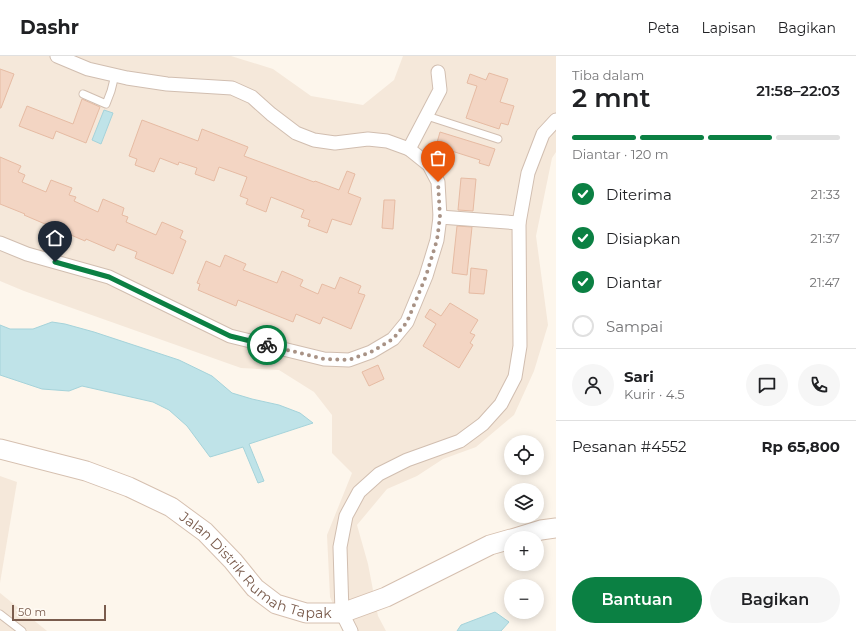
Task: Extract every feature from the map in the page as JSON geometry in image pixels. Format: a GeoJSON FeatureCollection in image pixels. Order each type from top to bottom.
{"type":"FeatureCollection","features":[{"type":"Feature","properties":{"kind":"street"},"geometry":{"type":"LineString","coordinates":[[0,243],[28,254],[109,277],[230,336],[324,359],[349,360],[371,352],[393,339],[407,322],[426,276],[437,240],[440,217],[438,182],[429,165],[409,149],[387,141],[368,139],[335,143],[314,140],[296,133],[252,97],[232,88],[167,84],[127,78],[88,69],[57,56]]}},
{"type":"Feature","properties":{"kind":"street"},"geometry":{"type":"LineString","coordinates":[[409,149],[440,90],[438,72]]}},
{"type":"Feature","properties":{"kind":"street"},"geometry":{"type":"LineString","coordinates":[[351,631],[342,613],[340,547],[346,516],[360,492],[379,474],[407,460],[460,441],[484,424],[501,404],[515,377],[520,346],[519,223],[528,173],[543,134],[556,120]]}},
{"type":"Feature","properties":{"kind":"street"},"geometry":{"type":"LineString","coordinates":[[440,217],[519,223]]}},
{"type":"Feature","properties":{"kind":"street","name":"Jalan Distrik Rumah Tapak"},"geometry":{"type":"LineString","coordinates":[[0,450],[86,471],[129,487],[171,507],[206,532],[233,561],[255,588],[276,604],[306,612],[342,613],[386,597],[490,545],[504,541]]}},
{"type":"Feature","properties":{"kind":"street"},"geometry":{"type":"LineString","coordinates":[[538,531],[556,528]]}},
{"type":"Feature","properties":{"kind":"lane"},"geometry":{"type":"LineString","coordinates":[[83,94],[106,104],[112,91],[115,75]]}},
{"type":"Feature","properties":{"kind":"lane"},"geometry":{"type":"LineString","coordinates":[[427,116],[498,139]]}},
{"type":"Feature","properties":{"kind":"lane"},"geometry":{"type":"LineString","coordinates":[[0,614],[22,631]]}},
{"type":"Feature","properties":{"kind":"shaded area"},"geometry":{"type":"Polygon","coordinates":[[[0,56],[231,56],[273,69],[311,96],[363,105],[394,80],[403,56],[556,56],[556,152],[552,158],[536,236],[548,325],[534,371],[514,415],[476,447],[443,459],[417,476],[387,489],[357,525],[368,564],[378,616],[386,631],[345,631],[330,597],[327,535],[352,473],[332,453],[332,415],[314,392],[279,370],[241,368],[24,291],[0,281],[0,56]]]}},
{"type":"Feature","properties":{"kind":"shaded area"},"geometry":{"type":"Polygon","coordinates":[[[0,476],[17,482],[0,583],[0,476]]]}},
{"type":"Feature","properties":{"kind":"shaded area"},"geometry":{"type":"Polygon","coordinates":[[[0,593],[47,631],[0,631],[0,593]]]}},
{"type":"Feature","properties":{"kind":"water"},"geometry":{"type":"Polygon","coordinates":[[[104,110],[113,113],[101,144],[92,140],[104,110]]]}},
{"type":"Feature","properties":{"kind":"water"},"geometry":{"type":"Polygon","coordinates":[[[52,322],[94,332],[179,360],[212,376],[232,393],[279,405],[300,413],[313,423],[249,444],[264,481],[258,483],[243,447],[210,457],[187,426],[169,410],[153,402],[82,386],[69,391],[42,389],[0,375],[0,325],[10,329],[33,329],[52,322]]]}},
{"type":"Feature","properties":{"kind":"water"},"geometry":{"type":"Polygon","coordinates":[[[495,612],[509,622],[501,631],[457,631],[461,625],[495,612]]]}},
{"type":"Feature","properties":{"kind":"building"},"geometry":{"type":"Polygon","coordinates":[[[0,69],[14,74],[1,108],[0,108],[0,69]]]}},
{"type":"Feature","properties":{"kind":"building"},"geometry":{"type":"Polygon","coordinates":[[[489,73],[508,79],[500,102],[514,106],[508,125],[501,123],[499,129],[466,118],[477,86],[467,83],[470,74],[486,80],[489,73]]]}},
{"type":"Feature","properties":{"kind":"building"},"geometry":{"type":"Polygon","coordinates":[[[82,99],[100,107],[86,143],[56,131],[53,139],[19,126],[27,106],[73,124],[82,99]]]}},
{"type":"Feature","properties":{"kind":"building"},"geometry":{"type":"Polygon","coordinates":[[[142,120],[198,141],[202,129],[248,147],[244,156],[339,190],[347,171],[355,174],[348,193],[361,198],[351,225],[332,219],[327,233],[308,226],[310,220],[301,217],[304,210],[271,197],[266,212],[246,204],[248,199],[240,196],[247,177],[219,167],[214,181],[195,174],[197,168],[179,162],[178,165],[160,158],[154,172],[135,165],[137,159],[129,156],[142,120]]]}},
{"type":"Feature","properties":{"kind":"building"},"geometry":{"type":"Polygon","coordinates":[[[440,132],[495,149],[489,166],[479,163],[480,160],[436,146],[440,132]]]}},
{"type":"Feature","properties":{"kind":"building"},"geometry":{"type":"Polygon","coordinates":[[[0,157],[21,166],[18,172],[25,175],[22,182],[46,192],[51,180],[72,188],[69,195],[76,197],[74,201],[98,212],[103,199],[124,208],[122,215],[128,217],[126,222],[156,235],[162,222],[183,231],[180,238],[186,241],[173,274],[135,258],[137,252],[117,244],[114,251],[86,239],[85,241],[0,204],[0,157]]]}},
{"type":"Feature","properties":{"kind":"building"},"geometry":{"type":"Polygon","coordinates":[[[461,178],[476,179],[473,211],[458,210],[461,178]]]}},
{"type":"Feature","properties":{"kind":"building"},"geometry":{"type":"Polygon","coordinates":[[[384,200],[395,200],[393,229],[382,228],[384,200]]]}},
{"type":"Feature","properties":{"kind":"building"},"geometry":{"type":"Polygon","coordinates":[[[457,226],[472,227],[467,275],[452,273],[457,226]]]}},
{"type":"Feature","properties":{"kind":"building"},"geometry":{"type":"Polygon","coordinates":[[[225,255],[246,264],[243,270],[277,283],[282,271],[303,280],[300,286],[318,294],[322,284],[335,289],[340,277],[361,286],[358,293],[365,295],[351,329],[323,317],[320,324],[296,314],[293,322],[238,300],[236,306],[198,290],[200,284],[197,283],[206,261],[220,267],[225,255]]]}},
{"type":"Feature","properties":{"kind":"building"},"geometry":{"type":"Polygon","coordinates":[[[471,268],[487,270],[484,294],[469,293],[471,268]]]}},
{"type":"Feature","properties":{"kind":"building"},"geometry":{"type":"Polygon","coordinates":[[[450,303],[478,320],[470,333],[475,335],[470,343],[473,345],[459,368],[423,346],[436,324],[425,317],[430,309],[441,316],[450,303]]]}},
{"type":"Feature","properties":{"kind":"building"},"geometry":{"type":"Polygon","coordinates":[[[378,365],[384,379],[369,386],[362,372],[378,365]]]}},
{"type":"Feature","properties":{"kind":"way so far"},"geometry":{"type":"LineString","coordinates":[[267,345],[324,359],[349,360],[371,352],[393,339],[407,322],[426,276],[437,240],[440,217],[438,182]]}},
{"type":"Feature","properties":{"kind":"route"},"geometry":{"type":"LineString","coordinates":[[55,262],[109,277],[230,336],[267,345]]}}]}
